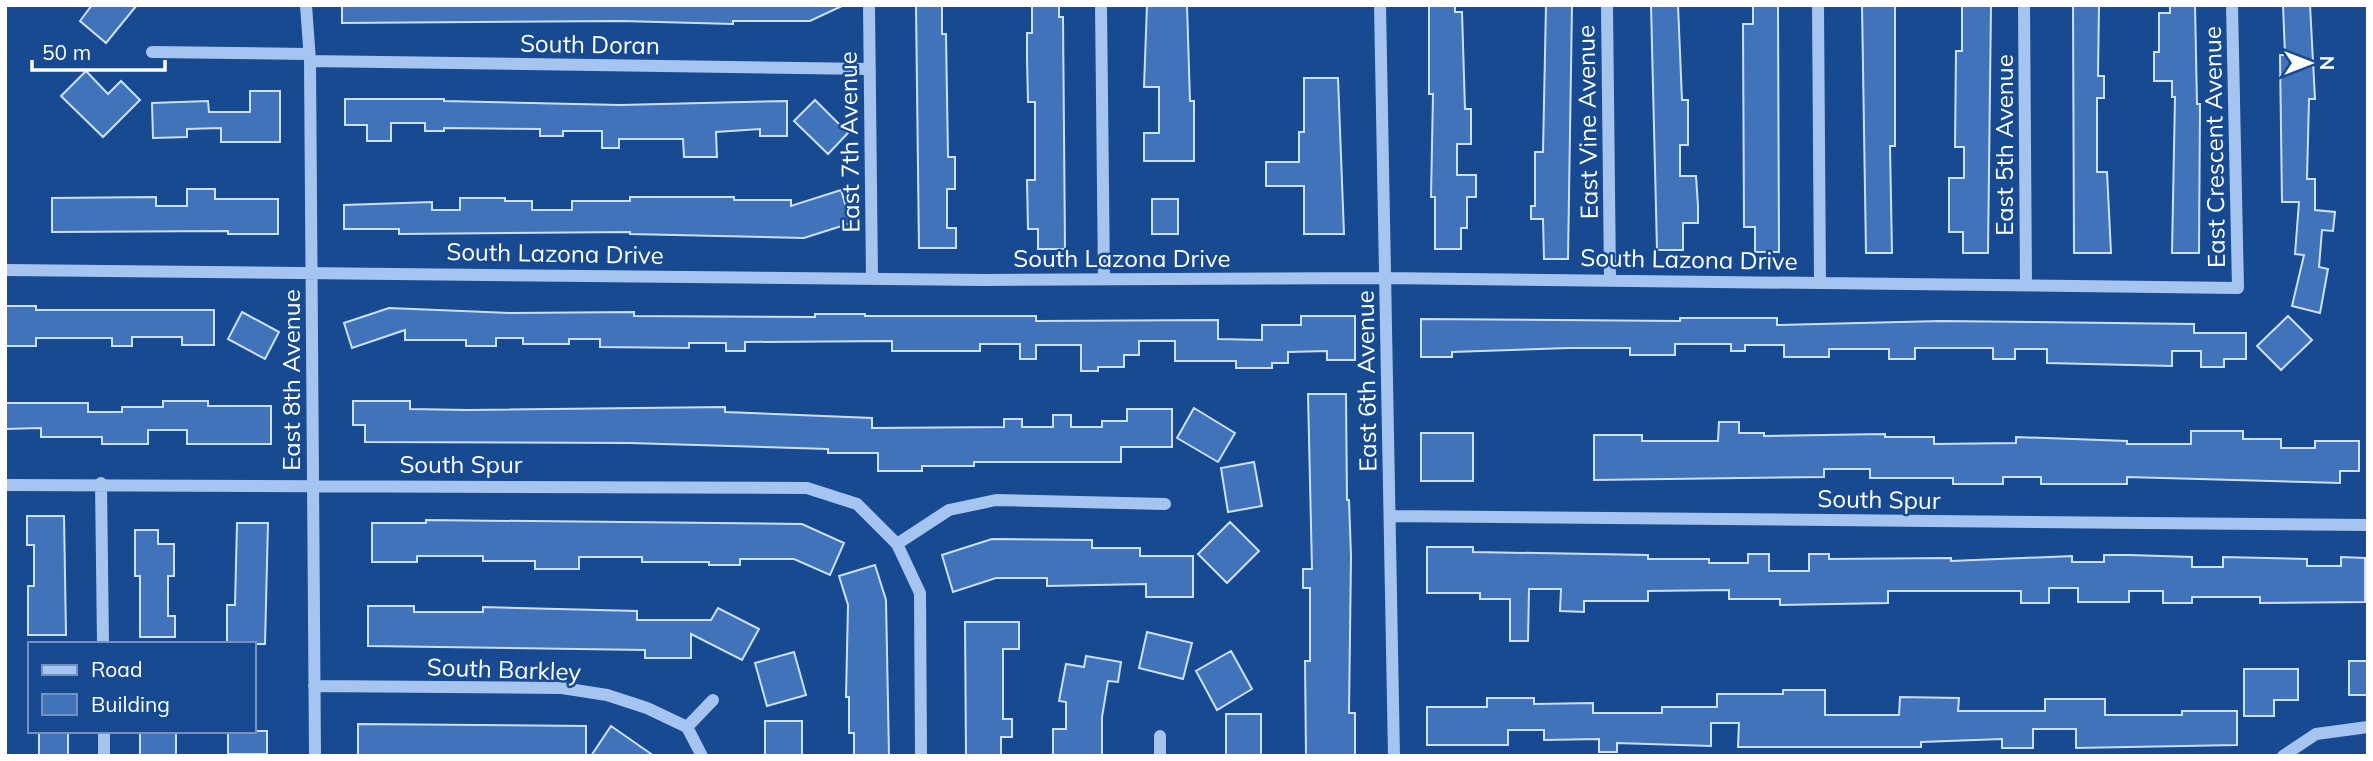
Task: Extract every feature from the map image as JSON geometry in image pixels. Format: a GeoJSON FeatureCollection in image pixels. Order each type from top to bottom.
{"type":"FeatureCollection","features":[{"type":"Feature","properties":{"kind":"street","name":"East 8th Avenue"},"geometry":{"type":"LineString","coordinates":[[306,5],[310,57],[315,756]]}},
{"type":"Feature","properties":{"kind":"street","name":"East 7th Avenue"},"geometry":{"type":"LineString","coordinates":[[869,5],[872,278]]}},
{"type":"Feature","properties":{"kind":"street"},"geometry":{"type":"LineString","coordinates":[[1101,5],[1104,279]]}},
{"type":"Feature","properties":{"kind":"street","name":"East 6th Avenue"},"geometry":{"type":"LineString","coordinates":[[1380,5],[1394,756]]}},
{"type":"Feature","properties":{"kind":"street","name":"East Vine Avenue"},"geometry":{"type":"LineString","coordinates":[[1607,5],[1610,280]]}},
{"type":"Feature","properties":{"kind":"street"},"geometry":{"type":"LineString","coordinates":[[1818,5],[1820,282]]}},
{"type":"Feature","properties":{"kind":"street","name":"East 5th Avenue"},"geometry":{"type":"LineString","coordinates":[[2024,5],[2026,284]]}},
{"type":"Feature","properties":{"kind":"street","name":"East Crescent Avenue"},"geometry":{"type":"LineString","coordinates":[[2232,5],[2238,288]]}},
{"type":"Feature","properties":{"kind":"street","name":"South Doran"},"geometry":{"type":"LineString","coordinates":[[152,52],[870,69]]}},
{"type":"Feature","properties":{"kind":"street","name":"South Lazona Drive"},"geometry":{"type":"LineString","coordinates":[[5,270],[872,278],[1385,278],[2238,288]]}},
{"type":"Feature","properties":{"kind":"street"},"geometry":{"type":"LineString","coordinates":[[102,483],[103,642]]}},
{"type":"Feature","properties":{"kind":"street","name":"South Spur"},"geometry":{"type":"LineString","coordinates":[[5,485],[102,483],[807,488],[857,504],[897,544],[920,593],[921,756]]}},
{"type":"Feature","properties":{"kind":"street"},"geometry":{"type":"LineString","coordinates":[[897,544],[949,510],[996,500],[1165,504]]}},
{"type":"Feature","properties":{"kind":"street","name":"South Spur"},"geometry":{"type":"LineString","coordinates":[[1390,516],[2368,524]]}},
{"type":"Feature","properties":{"kind":"street","name":"South Barkley"},"geometry":{"type":"LineString","coordinates":[[314,686],[562,688],[607,695],[647,708],[687,727]]}},
{"type":"Feature","properties":{"kind":"street"},"geometry":{"type":"LineString","coordinates":[[702,756],[687,727],[713,700]]}},
{"type":"Feature","properties":{"kind":"street"},"geometry":{"type":"LineString","coordinates":[[2283,756],[2316,734],[2368,727]]}},
{"type":"Feature","properties":{"kind":"street"},"geometry":{"type":"LineString","coordinates":[[104,733],[104,756]]}},
{"type":"Feature","properties":{"kind":"street"},"geometry":{"type":"LineString","coordinates":[[1160,736],[1160,756]]}},
{"type":"Feature","properties":{"kind":"building"},"geometry":{"type":"Polygon","coordinates":[[[92,5],[137,5],[106,43],[80,21],[92,5]]]}},
{"type":"Feature","properties":{"kind":"building"},"geometry":{"type":"Polygon","coordinates":[[[342,5],[844,5],[810,21],[733,21],[733,24],[621,21],[342,23],[342,5]]]}},
{"type":"Feature","properties":{"kind":"building"},"geometry":{"type":"Polygon","coordinates":[[[916,5],[942,5],[942,34],[946,34],[948,157],[955,157],[955,189],[947,189],[947,228],[956,228],[956,248],[919,248],[916,5]]]}},
{"type":"Feature","properties":{"kind":"building"},"geometry":{"type":"Polygon","coordinates":[[[1032,5],[1059,5],[1059,17],[1063,17],[1065,249],[1038,249],[1038,229],[1028,229],[1027,180],[1035,180],[1035,102],[1028,102],[1027,58],[1027,33],[1032,33],[1032,5]]]}},
{"type":"Feature","properties":{"kind":"building"},"geometry":{"type":"Polygon","coordinates":[[[1147,5],[1187,5],[1190,101],[1194,101],[1194,161],[1144,161],[1144,133],[1159,133],[1159,87],[1144,87],[1147,5]]]}},
{"type":"Feature","properties":{"kind":"building"},"geometry":{"type":"Polygon","coordinates":[[[1429,5],[1455,5],[1455,12],[1462,12],[1465,109],[1471,109],[1471,144],[1457,144],[1457,175],[1476,175],[1476,197],[1467,197],[1467,228],[1461,228],[1461,249],[1435,249],[1435,197],[1431,197],[1433,94],[1429,94],[1429,5]]]}},
{"type":"Feature","properties":{"kind":"building"},"geometry":{"type":"Polygon","coordinates":[[[1546,5],[1572,5],[1568,259],[1544,259],[1543,219],[1531,219],[1531,206],[1535,206],[1535,152],[1543,152],[1546,5]]]}},
{"type":"Feature","properties":{"kind":"building"},"geometry":{"type":"Polygon","coordinates":[[[1651,5],[1678,5],[1682,100],[1688,100],[1688,145],[1680,145],[1680,176],[1696,176],[1698,206],[1698,223],[1683,223],[1683,250],[1657,250],[1651,5]]]}},
{"type":"Feature","properties":{"kind":"building"},"geometry":{"type":"Polygon","coordinates":[[[1753,5],[1778,5],[1779,252],[1755,252],[1755,227],[1744,227],[1743,24],[1753,24],[1753,5]]]}},
{"type":"Feature","properties":{"kind":"building"},"geometry":{"type":"Polygon","coordinates":[[[1862,5],[1895,5],[1895,146],[1890,146],[1892,253],[1866,253],[1862,5]]]}},
{"type":"Feature","properties":{"kind":"building"},"geometry":{"type":"Polygon","coordinates":[[[1962,5],[1991,5],[1988,253],[1963,253],[1963,232],[1949,232],[1949,178],[1964,178],[1964,147],[1955,147],[1956,51],[1962,51],[1962,5]]]}},
{"type":"Feature","properties":{"kind":"building"},"geometry":{"type":"Polygon","coordinates":[[[2073,5],[2099,5],[2098,76],[2104,76],[2104,98],[2097,98],[2097,172],[2107,172],[2111,253],[2074,253],[2073,5]]]}},
{"type":"Feature","properties":{"kind":"building"},"geometry":{"type":"Polygon","coordinates":[[[2170,5],[2195,5],[2197,104],[2200,104],[2199,253],[2172,253],[2175,97],[2172,97],[2172,81],[2154,81],[2154,52],[2159,52],[2159,13],[2170,13],[2170,5]]]}},
{"type":"Feature","properties":{"kind":"building"},"geometry":{"type":"Polygon","coordinates":[[[2283,5],[2310,5],[2315,99],[2309,99],[2307,179],[2315,179],[2315,210],[2335,212],[2333,231],[2322,230],[2319,267],[2328,269],[2320,313],[2292,306],[2304,255],[2295,254],[2299,202],[2282,202],[2280,55],[2285,55],[2283,5]]]}},
{"type":"Feature","properties":{"kind":"building"},"geometry":{"type":"Polygon","coordinates":[[[86,71],[108,94],[121,81],[140,100],[103,137],[61,96],[86,71]]]}},
{"type":"Feature","properties":{"kind":"building"},"geometry":{"type":"Polygon","coordinates":[[[1304,78],[1338,78],[1344,234],[1304,234],[1304,186],[1266,186],[1266,162],[1299,162],[1299,132],[1304,132],[1304,78]]]}},
{"type":"Feature","properties":{"kind":"building"},"geometry":{"type":"Polygon","coordinates":[[[250,91],[280,91],[280,142],[221,142],[221,128],[187,129],[187,137],[153,138],[152,103],[208,101],[209,112],[250,112],[250,91]]]}},
{"type":"Feature","properties":{"kind":"building"},"geometry":{"type":"Polygon","coordinates":[[[345,99],[444,99],[620,105],[787,101],[787,136],[760,136],[760,129],[716,132],[717,157],[684,157],[683,139],[619,139],[619,148],[602,148],[602,131],[563,131],[563,136],[540,136],[540,129],[444,128],[444,131],[425,131],[425,123],[391,123],[391,141],[367,141],[367,125],[345,125],[345,99]]]}},
{"type":"Feature","properties":{"kind":"building"},"geometry":{"type":"Polygon","coordinates":[[[815,100],[848,133],[828,154],[794,121],[815,100]]]}},
{"type":"Feature","properties":{"kind":"building"},"geometry":{"type":"Polygon","coordinates":[[[187,189],[215,189],[215,199],[278,199],[278,234],[228,234],[228,231],[52,232],[52,198],[156,197],[156,206],[187,206],[187,189]]]}},
{"type":"Feature","properties":{"kind":"building"},"geometry":{"type":"Polygon","coordinates":[[[841,190],[851,223],[804,238],[630,232],[399,234],[399,229],[344,229],[344,205],[432,202],[432,210],[460,210],[460,198],[505,198],[505,201],[532,201],[532,210],[572,210],[572,201],[630,201],[630,197],[734,197],[734,200],[791,200],[791,206],[841,190]]]}},
{"type":"Feature","properties":{"kind":"building"},"geometry":{"type":"Polygon","coordinates":[[[1152,199],[1178,199],[1178,234],[1152,234],[1152,199]]]}},
{"type":"Feature","properties":{"kind":"building"},"geometry":{"type":"Polygon","coordinates":[[[5,306],[36,306],[36,310],[214,310],[214,345],[182,345],[182,337],[132,337],[132,346],[112,346],[112,338],[36,338],[36,346],[5,346],[5,306]]]}},
{"type":"Feature","properties":{"kind":"building"},"geometry":{"type":"Polygon","coordinates":[[[389,308],[510,313],[634,312],[634,316],[815,317],[815,314],[865,314],[1036,316],[1036,321],[1218,320],[1218,339],[1262,340],[1262,325],[1301,325],[1301,316],[1355,316],[1355,360],[1327,360],[1327,351],[1288,352],[1288,363],[1272,363],[1272,368],[1236,368],[1236,361],[1175,361],[1175,341],[1139,341],[1139,355],[1124,355],[1124,367],[1098,367],[1098,371],[1081,371],[1081,345],[1036,345],[1036,359],[1020,359],[1020,344],[980,344],[980,351],[892,351],[892,341],[745,342],[745,351],[726,351],[726,343],[689,343],[689,348],[600,347],[600,339],[569,339],[569,344],[523,344],[523,338],[496,338],[496,346],[466,346],[466,340],[405,340],[405,330],[352,348],[344,323],[389,308]]]}},
{"type":"Feature","properties":{"kind":"building"},"geometry":{"type":"Polygon","coordinates":[[[242,312],[279,332],[265,359],[228,339],[242,312]]]}},
{"type":"Feature","properties":{"kind":"building"},"geometry":{"type":"Polygon","coordinates":[[[2288,316],[2312,340],[2281,370],[2257,346],[2288,316]]]}},
{"type":"Feature","properties":{"kind":"building"},"geometry":{"type":"Polygon","coordinates":[[[1680,318],[1777,318],[1777,325],[1941,321],[2194,324],[2194,333],[2246,333],[2246,359],[2224,359],[2224,367],[2201,367],[2201,351],[2172,351],[2172,366],[2047,363],[2047,349],[2015,349],[2015,359],[1993,359],[1993,348],[1915,348],[1915,359],[1889,359],[1889,349],[1829,349],[1829,357],[1784,357],[1784,345],[1745,345],[1745,351],[1731,351],[1731,344],[1675,344],[1675,355],[1630,355],[1630,348],[1569,348],[1452,352],[1452,357],[1421,357],[1421,319],[1680,321],[1680,318]]]}},
{"type":"Feature","properties":{"kind":"building"},"geometry":{"type":"Polygon","coordinates":[[[1308,394],[1346,394],[1347,500],[1351,556],[1349,713],[1355,713],[1355,756],[1306,756],[1305,661],[1310,661],[1310,588],[1303,588],[1303,569],[1312,569],[1308,394]]]}},
{"type":"Feature","properties":{"kind":"building"},"geometry":{"type":"Polygon","coordinates":[[[163,401],[208,401],[208,406],[271,406],[271,444],[187,444],[187,430],[148,430],[148,444],[102,444],[102,437],[41,437],[41,428],[5,429],[5,403],[88,403],[88,412],[122,412],[122,407],[163,407],[163,401]]]}},
{"type":"Feature","properties":{"kind":"building"},"geometry":{"type":"Polygon","coordinates":[[[353,401],[410,401],[410,409],[468,410],[725,407],[725,412],[872,418],[872,428],[1004,427],[1004,419],[1022,419],[1022,427],[1053,427],[1053,415],[1071,415],[1071,427],[1102,427],[1102,421],[1127,421],[1127,409],[1172,409],[1172,447],[1121,447],[1121,462],[974,462],[974,466],[922,466],[922,471],[878,471],[878,453],[828,453],[828,449],[629,443],[365,442],[365,425],[353,425],[353,401]]]}},
{"type":"Feature","properties":{"kind":"building"},"geometry":{"type":"Polygon","coordinates":[[[1194,408],[1235,433],[1218,462],[1177,438],[1194,408]]]}},
{"type":"Feature","properties":{"kind":"building"},"geometry":{"type":"Polygon","coordinates":[[[1719,422],[1739,422],[1739,433],[1764,433],[1764,436],[1885,434],[1885,437],[1934,437],[1934,444],[2016,443],[2016,437],[2127,441],[2127,444],[2191,444],[2191,431],[2243,431],[2243,439],[2281,439],[2281,448],[2315,448],[2315,441],[2359,441],[2359,471],[2340,471],[2340,483],[2127,477],[2127,484],[2041,484],[2041,477],[2003,477],[2003,484],[1953,484],[1953,478],[1870,478],[1870,469],[1824,469],[1824,477],[1594,480],[1594,435],[1642,435],[1642,441],[1718,441],[1719,422]]]}},
{"type":"Feature","properties":{"kind":"building"},"geometry":{"type":"Polygon","coordinates":[[[1421,433],[1473,433],[1473,481],[1421,481],[1421,433]]]}},
{"type":"Feature","properties":{"kind":"building"},"geometry":{"type":"Polygon","coordinates":[[[1254,462],[1262,506],[1228,512],[1221,468],[1254,462]]]}},
{"type":"Feature","properties":{"kind":"building"},"geometry":{"type":"Polygon","coordinates":[[[27,516],[64,516],[66,635],[28,635],[28,586],[34,586],[34,545],[27,545],[27,516]]]}},
{"type":"Feature","properties":{"kind":"building"},"geometry":{"type":"Polygon","coordinates":[[[426,520],[802,524],[844,543],[830,575],[794,559],[740,559],[740,565],[709,565],[709,562],[642,562],[642,557],[579,557],[579,569],[535,569],[535,561],[483,561],[483,556],[417,556],[417,562],[372,562],[372,523],[426,523],[426,520]]]}},
{"type":"Feature","properties":{"kind":"building"},"geometry":{"type":"Polygon","coordinates":[[[1230,522],[1259,551],[1227,583],[1198,554],[1230,522]]]}},
{"type":"Feature","properties":{"kind":"building"},"geometry":{"type":"Polygon","coordinates":[[[237,523],[268,523],[265,644],[227,642],[227,605],[235,605],[237,523]]]}},
{"type":"Feature","properties":{"kind":"building"},"geometry":{"type":"Polygon","coordinates":[[[135,530],[158,530],[158,544],[174,544],[174,576],[168,576],[168,616],[175,616],[175,637],[140,637],[140,576],[135,576],[135,530]]]}},
{"type":"Feature","properties":{"kind":"building"},"geometry":{"type":"Polygon","coordinates":[[[992,539],[1092,540],[1092,548],[1140,548],[1140,556],[1193,556],[1193,597],[1146,597],[1146,584],[1047,586],[1047,578],[996,578],[953,592],[942,555],[992,539]]]}},
{"type":"Feature","properties":{"kind":"building"},"geometry":{"type":"Polygon","coordinates":[[[1427,547],[1473,547],[1473,552],[1648,555],[1648,559],[1709,559],[1709,563],[1748,563],[1748,554],[1769,554],[1769,571],[1809,571],[1809,554],[1829,554],[1829,559],[1951,558],[1951,561],[2072,556],[2072,562],[2104,562],[2104,555],[2192,557],[2192,567],[2223,567],[2223,557],[2307,559],[2307,566],[2341,566],[2341,557],[2365,558],[2365,602],[2260,603],[2260,597],[2192,597],[2192,603],[2163,603],[2163,591],[2129,591],[2129,602],[2078,602],[2078,588],[2049,588],[2049,603],[2021,603],[2021,591],[1888,591],[1888,603],[1780,605],[1780,599],[1729,599],[1729,590],[1648,591],[1648,601],[1584,601],[1584,612],[1560,611],[1561,589],[1529,589],[1528,641],[1510,641],[1510,599],[1480,599],[1480,593],[1427,593],[1427,547]]]}},
{"type":"Feature","properties":{"kind":"building"},"geometry":{"type":"Polygon","coordinates":[[[875,565],[886,600],[889,756],[854,756],[854,733],[849,733],[849,697],[846,697],[848,605],[839,576],[875,565]]]}},
{"type":"Feature","properties":{"kind":"building"},"geometry":{"type":"Polygon","coordinates":[[[368,606],[414,606],[414,612],[483,612],[483,607],[637,611],[637,620],[711,620],[718,608],[759,629],[742,660],[691,634],[691,658],[645,658],[645,650],[368,646],[368,606]]]}},
{"type":"Feature","properties":{"kind":"building"},"geometry":{"type":"Polygon","coordinates":[[[965,622],[1019,622],[1019,649],[1003,649],[1003,719],[1012,719],[1012,737],[1001,737],[1001,756],[966,756],[965,622]]]}},
{"type":"Feature","properties":{"kind":"building"},"geometry":{"type":"Polygon","coordinates":[[[1147,632],[1192,643],[1183,679],[1139,668],[1147,632]]]}},
{"type":"Feature","properties":{"kind":"building"},"geometry":{"type":"Polygon","coordinates":[[[1231,651],[1252,689],[1217,710],[1196,671],[1231,651]]]}},
{"type":"Feature","properties":{"kind":"building"},"geometry":{"type":"Polygon","coordinates":[[[794,652],[806,695],[767,706],[755,663],[794,652]]]}},
{"type":"Feature","properties":{"kind":"building"},"geometry":{"type":"Polygon","coordinates":[[[1086,656],[1121,662],[1118,682],[1108,681],[1102,717],[1102,756],[1053,756],[1053,729],[1066,729],[1066,702],[1059,701],[1066,664],[1084,667],[1086,656]]]}},
{"type":"Feature","properties":{"kind":"building"},"geometry":{"type":"Polygon","coordinates":[[[2349,661],[2368,661],[2368,695],[2349,695],[2349,661]]]}},
{"type":"Feature","properties":{"kind":"building"},"geometry":{"type":"Polygon","coordinates":[[[2244,669],[2298,669],[2298,700],[2274,700],[2274,716],[2244,716],[2244,669]]]}},
{"type":"Feature","properties":{"kind":"building"},"geometry":{"type":"Polygon","coordinates":[[[1783,690],[1825,690],[1825,715],[1899,715],[1900,697],[1959,698],[1958,711],[2045,711],[2045,699],[2105,699],[2105,715],[2182,715],[2182,711],[2237,711],[2237,745],[2076,748],[2076,729],[2033,729],[2033,748],[2002,748],[2002,739],[1921,742],[1921,747],[1738,747],[1739,723],[1711,723],[1711,746],[1617,743],[1617,752],[1599,752],[1599,739],[1544,740],[1544,730],[1508,730],[1508,745],[1427,745],[1427,707],[1487,707],[1487,698],[1534,698],[1534,704],[1593,703],[1593,713],[1662,713],[1662,707],[1717,707],[1717,694],[1783,694],[1783,690]]]}},
{"type":"Feature","properties":{"kind":"building"},"geometry":{"type":"Polygon","coordinates":[[[1226,714],[1261,714],[1261,756],[1226,756],[1226,714]]]}},
{"type":"Feature","properties":{"kind":"building"},"geometry":{"type":"Polygon","coordinates":[[[765,721],[802,721],[802,756],[765,756],[765,721]]]}},
{"type":"Feature","properties":{"kind":"building"},"geometry":{"type":"Polygon","coordinates":[[[358,724],[586,726],[586,756],[358,756],[358,724]]]}},
{"type":"Feature","properties":{"kind":"building"},"geometry":{"type":"Polygon","coordinates":[[[611,726],[654,756],[591,756],[611,726]]]}},
{"type":"Feature","properties":{"kind":"building"},"geometry":{"type":"Polygon","coordinates":[[[267,731],[267,754],[228,754],[228,733],[267,731]]]}},
{"type":"Feature","properties":{"kind":"building"},"geometry":{"type":"Polygon","coordinates":[[[39,733],[68,733],[68,756],[39,756],[39,733]]]}},
{"type":"Feature","properties":{"kind":"building"},"geometry":{"type":"Polygon","coordinates":[[[140,733],[176,733],[176,756],[140,756],[140,733]]]}}]}
